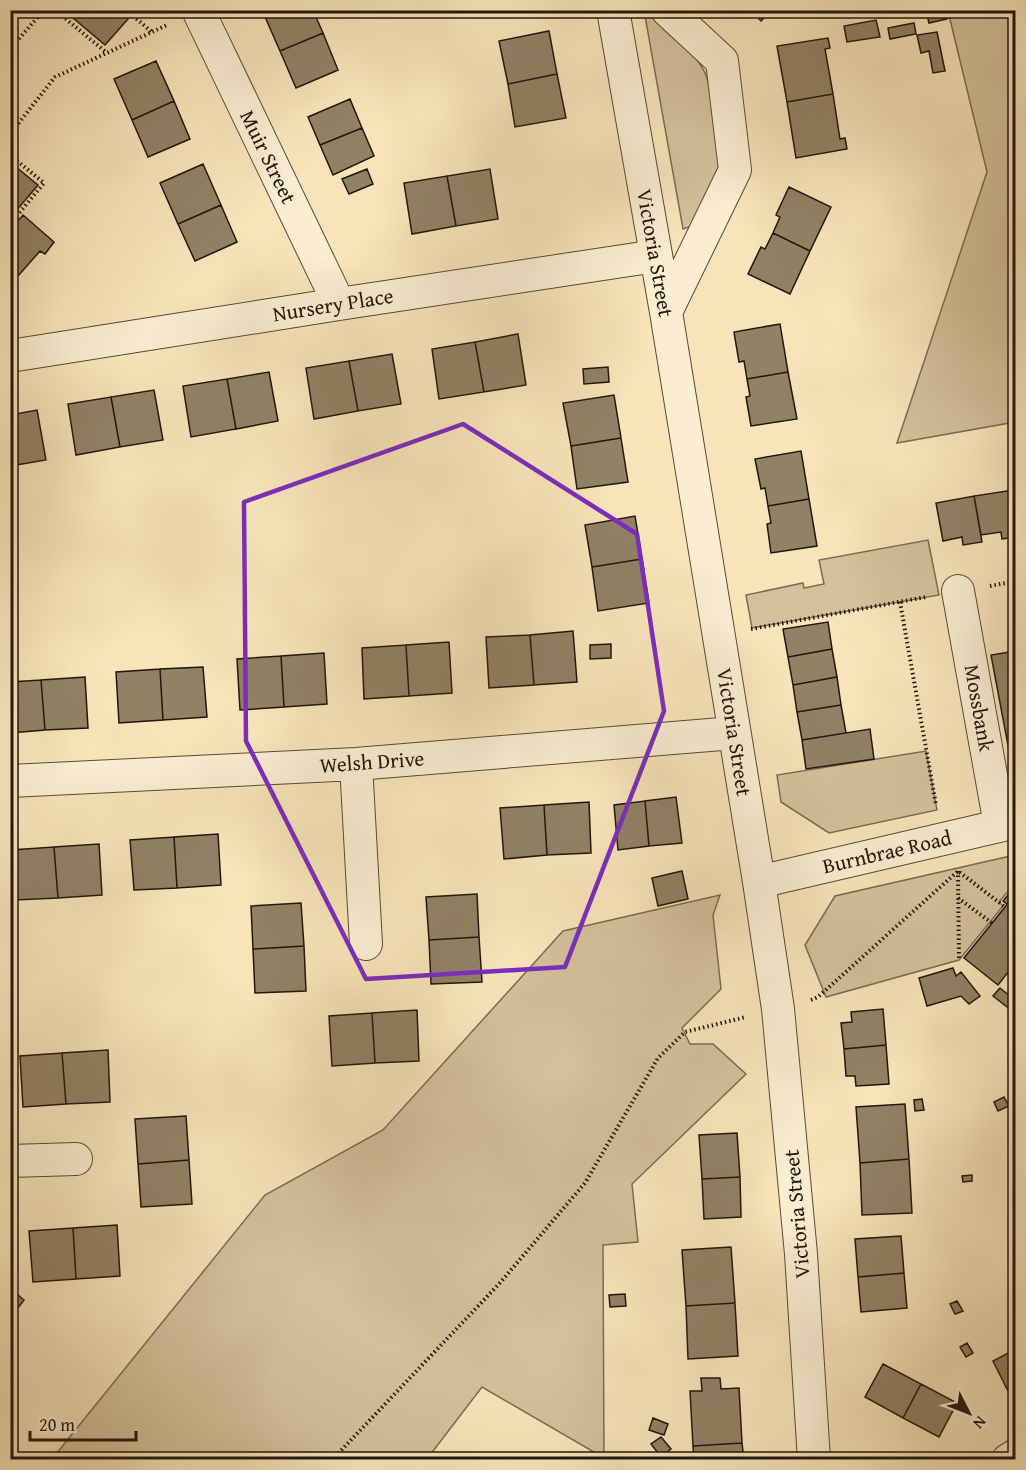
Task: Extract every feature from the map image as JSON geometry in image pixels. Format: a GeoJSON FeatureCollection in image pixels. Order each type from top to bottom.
{"type":"FeatureCollection","features":[{"type":"Feature","properties":{"kind":"street","name":"Victoria Street"},"geometry":{"type":"LineString","coordinates":[[613,10],[666,312],[778,1009],[801,1254],[814,1460]]}},
{"type":"Feature","properties":{"kind":"street"},"geometry":{"type":"LineString","coordinates":[[666,312],[735,170],[722,61],[668,10]]}},
{"type":"Feature","properties":{"kind":"street","name":"Muir Street"},"geometry":{"type":"LineString","coordinates":[[185,16],[339,304]]}},
{"type":"Feature","properties":{"kind":"street","name":"Nursery Place"},"geometry":{"type":"LineString","coordinates":[[10,356],[656,256]]}},
{"type":"Feature","properties":{"kind":"street","name":"Mossbank"},"geometry":{"type":"LineString","coordinates":[[958,591],[1008,824]]}},
{"type":"Feature","properties":{"kind":"street","name":"Welsh Drive"},"geometry":{"type":"LineString","coordinates":[[10,781],[356,764],[734,733]]}},
{"type":"Feature","properties":{"kind":"street"},"geometry":{"type":"LineString","coordinates":[[356,764],[366,945]]}},
{"type":"Feature","properties":{"kind":"street","name":"Burnbrae Road"},"geometry":{"type":"LineString","coordinates":[[759,882],[1008,824]]}},
{"type":"Feature","properties":{"kind":"street"},"geometry":{"type":"LineString","coordinates":[[10,1161],[75,1159]]}},
{"type":"Feature","properties":{"kind":"street"},"geometry":{"type":"LineString","coordinates":[[1008,1460],[1016,1455]]}},
{"type":"Feature","properties":{"kind":"path"},"geometry":{"type":"LineString","coordinates":[[10,50],[44,10]]}},
{"type":"Feature","properties":{"kind":"path"},"geometry":{"type":"LineString","coordinates":[[55,10],[107,53]]}},
{"type":"Feature","properties":{"kind":"path"},"geometry":{"type":"LineString","coordinates":[[126,10],[152,32]]}},
{"type":"Feature","properties":{"kind":"path"},"geometry":{"type":"LineString","coordinates":[[10,134],[56,77],[185,16]]}},
{"type":"Feature","properties":{"kind":"path"},"geometry":{"type":"LineString","coordinates":[[10,155],[44,183],[15,218],[10,214]]}},
{"type":"Feature","properties":{"kind":"path"},"geometry":{"type":"LineString","coordinates":[[718,635],[1016,581]]}},
{"type":"Feature","properties":{"kind":"path"},"geometry":{"type":"LineString","coordinates":[[900,602],[942,839]]}},
{"type":"Feature","properties":{"kind":"path"},"geometry":{"type":"LineString","coordinates":[[958,871],[959,960]]}},
{"type":"Feature","properties":{"kind":"path"},"geometry":{"type":"LineString","coordinates":[[958,871],[1005,907]]}},
{"type":"Feature","properties":{"kind":"path"},"geometry":{"type":"LineString","coordinates":[[332,1460],[499,1284],[585,1183],[658,1058],[685,1032],[818,997],[958,871]]}},
{"type":"Feature","properties":{"kind":"path"},"geometry":{"type":"LineString","coordinates":[[958,898],[992,923]]}},
{"type":"Feature","properties":{"kind":"highlighted area"},"geometry":{"type":"Polygon","coordinates":[[[463,424],[637,534],[664,711],[565,967],[366,979],[246,741],[244,502],[463,424]]]}},
{"type":"Feature","properties":{"kind":"shaded area"},"geometry":{"type":"Polygon","coordinates":[[[948,11],[1015,11],[1015,422],[897,443],[987,172],[948,11]]]}},
{"type":"Feature","properties":{"kind":"shaded area"},"geometry":{"type":"Polygon","coordinates":[[[645,16],[655,16],[686,46],[699,63],[708,81],[719,152],[719,167],[692,226],[683,229],[645,16]]]}},
{"type":"Feature","properties":{"kind":"shaded area"},"geometry":{"type":"Polygon","coordinates":[[[928,540],[939,595],[752,628],[746,595],[803,583],[804,588],[824,584],[819,560],[928,540]]]}},
{"type":"Feature","properties":{"kind":"shaded area"},"geometry":{"type":"Polygon","coordinates":[[[926,751],[937,810],[829,833],[781,802],[777,775],[926,751]]]}},
{"type":"Feature","properties":{"kind":"shaded area"},"geometry":{"type":"Polygon","coordinates":[[[1015,855],[1015,883],[999,902],[1003,906],[959,960],[826,997],[805,945],[835,896],[1015,855]]]}},
{"type":"Feature","properties":{"kind":"shaded area"},"geometry":{"type":"Polygon","coordinates":[[[720,895],[713,915],[721,989],[682,1028],[690,1044],[713,1044],[746,1074],[632,1184],[638,1242],[603,1245],[604,1458],[482,1387],[427,1459],[52,1459],[265,1195],[383,1130],[563,931],[720,895]]]}},
{"type":"Feature","properties":{"kind":"shaded area"},"geometry":{"type":"Polygon","coordinates":[[[1008,1059],[1015,1065],[1015,1125],[1008,1059]]]}},
{"type":"Feature","properties":{"kind":"building"},"geometry":{"type":"Polygon","coordinates":[[[67,10],[119,10],[128,19],[105,45],[66,12],[67,10]]]}},
{"type":"Feature","properties":{"kind":"building"},"geometry":{"type":"Polygon","coordinates":[[[262,10],[313,10],[323,33],[280,51],[262,10]]]}},
{"type":"Feature","properties":{"kind":"building"},"geometry":{"type":"Polygon","coordinates":[[[436,10],[462,10],[461,15],[436,10]]]}},
{"type":"Feature","properties":{"kind":"building"},"geometry":{"type":"Polygon","coordinates":[[[750,10],[772,10],[761,21],[750,10]]]}},
{"type":"Feature","properties":{"kind":"building"},"geometry":{"type":"Polygon","coordinates":[[[852,10],[869,10],[869,14],[853,16],[852,10]]]}},
{"type":"Feature","properties":{"kind":"building"},"geometry":{"type":"Polygon","coordinates":[[[926,10],[946,10],[947,19],[929,23],[926,10]]]}},
{"type":"Feature","properties":{"kind":"building"},"geometry":{"type":"Polygon","coordinates":[[[876,20],[880,37],[847,42],[844,26],[876,20]]]}},
{"type":"Feature","properties":{"kind":"building"},"geometry":{"type":"Polygon","coordinates":[[[914,23],[916,34],[890,39],[888,28],[914,23]]]}},
{"type":"Feature","properties":{"kind":"building"},"geometry":{"type":"Polygon","coordinates":[[[549,31],[557,74],[508,84],[499,41],[549,31]]]}},
{"type":"Feature","properties":{"kind":"building"},"geometry":{"type":"Polygon","coordinates":[[[937,32],[945,71],[933,73],[929,51],[921,53],[917,35],[937,32]]]}},
{"type":"Feature","properties":{"kind":"building"},"geometry":{"type":"Polygon","coordinates":[[[323,33],[338,70],[296,88],[280,51],[323,33]]]}},
{"type":"Feature","properties":{"kind":"building"},"geometry":{"type":"Polygon","coordinates":[[[828,38],[830,48],[825,49],[833,94],[787,102],[777,46],[828,38]]]}},
{"type":"Feature","properties":{"kind":"building"},"geometry":{"type":"Polygon","coordinates":[[[156,61],[174,101],[132,120],[114,79],[156,61]]]}},
{"type":"Feature","properties":{"kind":"building"},"geometry":{"type":"Polygon","coordinates":[[[557,74],[566,118],[515,127],[508,84],[557,74]]]}},
{"type":"Feature","properties":{"kind":"building"},"geometry":{"type":"Polygon","coordinates":[[[833,94],[840,139],[845,138],[847,149],[796,158],[787,102],[833,94]]]}},
{"type":"Feature","properties":{"kind":"building"},"geometry":{"type":"Polygon","coordinates":[[[350,99],[362,128],[320,145],[308,117],[350,99]]]}},
{"type":"Feature","properties":{"kind":"building"},"geometry":{"type":"Polygon","coordinates":[[[174,101],[190,139],[148,157],[132,120],[174,101]]]}},
{"type":"Feature","properties":{"kind":"building"},"geometry":{"type":"Polygon","coordinates":[[[362,128],[374,156],[333,175],[320,145],[362,128]]]}},
{"type":"Feature","properties":{"kind":"building"},"geometry":{"type":"Polygon","coordinates":[[[10,162],[38,185],[15,212],[10,208],[10,162]]]}},
{"type":"Feature","properties":{"kind":"building"},"geometry":{"type":"Polygon","coordinates":[[[203,164],[221,205],[178,224],[160,183],[203,164]]]}},
{"type":"Feature","properties":{"kind":"building"},"geometry":{"type":"Polygon","coordinates":[[[367,169],[373,184],[349,194],[342,179],[367,169]]]}},
{"type":"Feature","properties":{"kind":"building"},"geometry":{"type":"Polygon","coordinates":[[[490,169],[498,219],[456,226],[447,176],[490,169]]]}},
{"type":"Feature","properties":{"kind":"building"},"geometry":{"type":"Polygon","coordinates":[[[447,176],[456,226],[412,234],[404,183],[447,176]]]}},
{"type":"Feature","properties":{"kind":"building"},"geometry":{"type":"Polygon","coordinates":[[[789,187],[831,207],[810,251],[773,233],[780,217],[776,215],[789,187]]]}},
{"type":"Feature","properties":{"kind":"building"},"geometry":{"type":"Polygon","coordinates":[[[221,205],[237,242],[195,261],[178,224],[221,205]]]}},
{"type":"Feature","properties":{"kind":"building"},"geometry":{"type":"Polygon","coordinates":[[[23,215],[54,242],[45,254],[40,251],[10,285],[10,230],[23,215]]]}},
{"type":"Feature","properties":{"kind":"building"},"geometry":{"type":"Polygon","coordinates":[[[773,233],[810,251],[790,294],[748,274],[761,247],[765,249],[773,233]]]}},
{"type":"Feature","properties":{"kind":"building"},"geometry":{"type":"Polygon","coordinates":[[[780,324],[788,372],[747,379],[744,361],[739,362],[734,332],[780,324]]]}},
{"type":"Feature","properties":{"kind":"building"},"geometry":{"type":"Polygon","coordinates":[[[518,334],[526,385],[484,392],[475,342],[518,334]]]}},
{"type":"Feature","properties":{"kind":"building"},"geometry":{"type":"Polygon","coordinates":[[[475,342],[484,392],[439,399],[432,349],[475,342]]]}},
{"type":"Feature","properties":{"kind":"building"},"geometry":{"type":"Polygon","coordinates":[[[392,354],[401,404],[358,411],[349,361],[392,354]]]}},
{"type":"Feature","properties":{"kind":"building"},"geometry":{"type":"Polygon","coordinates":[[[349,361],[358,411],[314,419],[306,368],[349,361]]]}},
{"type":"Feature","properties":{"kind":"building"},"geometry":{"type":"Polygon","coordinates":[[[608,367],[609,382],[584,384],[583,369],[608,367]]]}},
{"type":"Feature","properties":{"kind":"building"},"geometry":{"type":"Polygon","coordinates":[[[269,372],[278,421],[236,429],[227,379],[269,372]]]}},
{"type":"Feature","properties":{"kind":"building"},"geometry":{"type":"Polygon","coordinates":[[[788,372],[797,419],[751,426],[746,397],[750,396],[747,379],[788,372]]]}},
{"type":"Feature","properties":{"kind":"building"},"geometry":{"type":"Polygon","coordinates":[[[227,379],[236,429],[191,437],[183,386],[227,379]]]}},
{"type":"Feature","properties":{"kind":"building"},"geometry":{"type":"Polygon","coordinates":[[[154,390],[163,440],[120,447],[111,397],[154,390]]]}},
{"type":"Feature","properties":{"kind":"building"},"geometry":{"type":"Polygon","coordinates":[[[614,395],[621,438],[571,446],[563,403],[614,395]]]}},
{"type":"Feature","properties":{"kind":"building"},"geometry":{"type":"Polygon","coordinates":[[[111,397],[120,447],[76,455],[68,404],[111,397]]]}},
{"type":"Feature","properties":{"kind":"building"},"geometry":{"type":"Polygon","coordinates":[[[37,410],[46,460],[10,466],[10,415],[37,410]]]}},
{"type":"Feature","properties":{"kind":"building"},"geometry":{"type":"Polygon","coordinates":[[[621,438],[628,482],[577,489],[571,446],[621,438]]]}},
{"type":"Feature","properties":{"kind":"building"},"geometry":{"type":"Polygon","coordinates":[[[801,451],[809,499],[768,506],[765,488],[761,489],[755,459],[801,451]]]}},
{"type":"Feature","properties":{"kind":"building"},"geometry":{"type":"Polygon","coordinates":[[[1013,490],[1016,504],[1016,537],[1002,539],[1001,532],[981,535],[974,496],[1013,490]]]}},
{"type":"Feature","properties":{"kind":"building"},"geometry":{"type":"Polygon","coordinates":[[[974,496],[982,542],[963,545],[962,537],[943,541],[936,503],[974,496]]]}},
{"type":"Feature","properties":{"kind":"building"},"geometry":{"type":"Polygon","coordinates":[[[809,499],[817,546],[771,553],[767,524],[771,523],[768,506],[809,499]]]}},
{"type":"Feature","properties":{"kind":"building"},"geometry":{"type":"Polygon","coordinates":[[[635,516],[642,559],[592,567],[585,525],[635,516]]]}},
{"type":"Feature","properties":{"kind":"building"},"geometry":{"type":"Polygon","coordinates":[[[642,559],[649,603],[598,611],[592,567],[642,559]]]}},
{"type":"Feature","properties":{"kind":"building"},"geometry":{"type":"Polygon","coordinates":[[[828,622],[832,649],[788,657],[783,629],[828,622]]]}},
{"type":"Feature","properties":{"kind":"building"},"geometry":{"type":"Polygon","coordinates":[[[573,631],[577,682],[534,685],[530,635],[573,631]]]}},
{"type":"Feature","properties":{"kind":"building"},"geometry":{"type":"Polygon","coordinates":[[[530,635],[534,685],[489,688],[486,637],[530,635]]]}},
{"type":"Feature","properties":{"kind":"building"},"geometry":{"type":"Polygon","coordinates":[[[449,642],[452,693],[409,696],[406,645],[449,642]]]}},
{"type":"Feature","properties":{"kind":"building"},"geometry":{"type":"Polygon","coordinates":[[[611,644],[611,658],[590,659],[590,645],[611,644]]]}},
{"type":"Feature","properties":{"kind":"building"},"geometry":{"type":"Polygon","coordinates":[[[406,645],[409,696],[364,699],[362,648],[406,645]]]}},
{"type":"Feature","properties":{"kind":"building"},"geometry":{"type":"Polygon","coordinates":[[[832,649],[837,677],[793,685],[788,657],[832,649]]]}},
{"type":"Feature","properties":{"kind":"building"},"geometry":{"type":"Polygon","coordinates":[[[1016,651],[1016,777],[1014,777],[991,655],[1016,651]]]}},
{"type":"Feature","properties":{"kind":"building"},"geometry":{"type":"Polygon","coordinates":[[[324,653],[327,704],[284,707],[281,656],[324,653]]]}},
{"type":"Feature","properties":{"kind":"building"},"geometry":{"type":"Polygon","coordinates":[[[281,656],[284,707],[240,710],[237,659],[281,656]]]}},
{"type":"Feature","properties":{"kind":"building"},"geometry":{"type":"Polygon","coordinates":[[[203,667],[207,717],[163,720],[160,669],[203,667]]]}},
{"type":"Feature","properties":{"kind":"building"},"geometry":{"type":"Polygon","coordinates":[[[160,669],[163,720],[119,723],[116,672],[160,669]]]}},
{"type":"Feature","properties":{"kind":"building"},"geometry":{"type":"Polygon","coordinates":[[[85,677],[88,728],[45,730],[41,680],[85,677]]]}},
{"type":"Feature","properties":{"kind":"building"},"geometry":{"type":"Polygon","coordinates":[[[837,677],[841,705],[797,712],[793,685],[837,677]]]}},
{"type":"Feature","properties":{"kind":"building"},"geometry":{"type":"Polygon","coordinates":[[[41,680],[45,730],[10,733],[10,682],[41,680]]]}},
{"type":"Feature","properties":{"kind":"building"},"geometry":{"type":"Polygon","coordinates":[[[841,705],[846,733],[802,740],[797,712],[841,705]]]}},
{"type":"Feature","properties":{"kind":"building"},"geometry":{"type":"Polygon","coordinates":[[[870,729],[874,759],[806,769],[802,740],[870,729]]]}},
{"type":"Feature","properties":{"kind":"building"},"geometry":{"type":"Polygon","coordinates":[[[676,797],[682,843],[649,846],[645,801],[676,797]]]}},
{"type":"Feature","properties":{"kind":"building"},"geometry":{"type":"Polygon","coordinates":[[[645,801],[649,846],[618,850],[614,805],[645,801]]]}},
{"type":"Feature","properties":{"kind":"building"},"geometry":{"type":"Polygon","coordinates":[[[589,802],[591,853],[547,855],[544,805],[589,802]]]}},
{"type":"Feature","properties":{"kind":"building"},"geometry":{"type":"Polygon","coordinates":[[[544,805],[547,855],[504,859],[500,808],[544,805]]]}},
{"type":"Feature","properties":{"kind":"building"},"geometry":{"type":"Polygon","coordinates":[[[218,834],[221,885],[177,888],[174,837],[218,834]]]}},
{"type":"Feature","properties":{"kind":"building"},"geometry":{"type":"Polygon","coordinates":[[[174,837],[177,888],[134,890],[130,840],[174,837]]]}},
{"type":"Feature","properties":{"kind":"building"},"geometry":{"type":"Polygon","coordinates":[[[99,844],[102,895],[58,898],[54,847],[99,844]]]}},
{"type":"Feature","properties":{"kind":"building"},"geometry":{"type":"Polygon","coordinates":[[[54,847],[58,898],[14,900],[11,850],[54,847]]]}},
{"type":"Feature","properties":{"kind":"building"},"geometry":{"type":"Polygon","coordinates":[[[682,871],[688,899],[658,906],[652,878],[682,871]]]}},
{"type":"Feature","properties":{"kind":"building"},"geometry":{"type":"Polygon","coordinates":[[[1016,885],[1016,962],[998,985],[964,958],[1005,907],[1007,904],[1003,901],[1016,885]]]}},
{"type":"Feature","properties":{"kind":"building"},"geometry":{"type":"Polygon","coordinates":[[[477,894],[479,937],[429,940],[426,897],[477,894]]]}},
{"type":"Feature","properties":{"kind":"building"},"geometry":{"type":"Polygon","coordinates":[[[301,903],[304,946],[253,949],[251,906],[301,903]]]}},
{"type":"Feature","properties":{"kind":"building"},"geometry":{"type":"Polygon","coordinates":[[[479,937],[482,982],[431,984],[429,940],[479,937]]]}},
{"type":"Feature","properties":{"kind":"building"},"geometry":{"type":"Polygon","coordinates":[[[304,946],[306,991],[255,993],[253,949],[304,946]]]}},
{"type":"Feature","properties":{"kind":"building"},"geometry":{"type":"Polygon","coordinates":[[[953,968],[956,976],[961,972],[980,996],[969,1004],[961,996],[927,1006],[919,978],[953,968]]]}},
{"type":"Feature","properties":{"kind":"building"},"geometry":{"type":"Polygon","coordinates":[[[1000,988],[1016,1001],[1016,1014],[993,996],[1000,988]]]}},
{"type":"Feature","properties":{"kind":"building"},"geometry":{"type":"Polygon","coordinates":[[[883,1009],[886,1045],[844,1049],[841,1023],[852,1022],[851,1012],[883,1009]]]}},
{"type":"Feature","properties":{"kind":"building"},"geometry":{"type":"Polygon","coordinates":[[[417,1010],[419,1061],[375,1063],[372,1013],[417,1010]]]}},
{"type":"Feature","properties":{"kind":"building"},"geometry":{"type":"Polygon","coordinates":[[[372,1013],[375,1063],[332,1066],[329,1016],[372,1013]]]}},
{"type":"Feature","properties":{"kind":"building"},"geometry":{"type":"Polygon","coordinates":[[[886,1045],[889,1084],[856,1086],[855,1076],[846,1076],[844,1049],[886,1045]]]}},
{"type":"Feature","properties":{"kind":"building"},"geometry":{"type":"Polygon","coordinates":[[[108,1050],[110,1102],[66,1104],[62,1053],[108,1050]]]}},
{"type":"Feature","properties":{"kind":"building"},"geometry":{"type":"Polygon","coordinates":[[[62,1053],[66,1104],[23,1107],[20,1056],[62,1053]]]}},
{"type":"Feature","properties":{"kind":"building"},"geometry":{"type":"Polygon","coordinates":[[[1004,1097],[1009,1106],[998,1111],[994,1102],[1004,1097]]]}},
{"type":"Feature","properties":{"kind":"building"},"geometry":{"type":"Polygon","coordinates":[[[922,1099],[924,1110],[915,1111],[914,1100],[922,1099]]]}},
{"type":"Feature","properties":{"kind":"building"},"geometry":{"type":"Polygon","coordinates":[[[905,1104],[909,1159],[860,1163],[856,1107],[905,1104]]]}},
{"type":"Feature","properties":{"kind":"building"},"geometry":{"type":"Polygon","coordinates":[[[186,1116],[189,1160],[138,1164],[135,1119],[186,1116]]]}},
{"type":"Feature","properties":{"kind":"building"},"geometry":{"type":"Polygon","coordinates":[[[737,1133],[740,1177],[702,1179],[699,1135],[737,1133]]]}},
{"type":"Feature","properties":{"kind":"building"},"geometry":{"type":"Polygon","coordinates":[[[909,1159],[912,1213],[862,1215],[860,1163],[909,1159]]]}},
{"type":"Feature","properties":{"kind":"building"},"geometry":{"type":"Polygon","coordinates":[[[189,1160],[192,1204],[141,1207],[138,1164],[189,1160]]]}},
{"type":"Feature","properties":{"kind":"building"},"geometry":{"type":"Polygon","coordinates":[[[972,1175],[972,1181],[963,1182],[962,1176],[972,1175]]]}},
{"type":"Feature","properties":{"kind":"building"},"geometry":{"type":"Polygon","coordinates":[[[740,1177],[741,1217],[704,1219],[702,1179],[740,1177]]]}},
{"type":"Feature","properties":{"kind":"building"},"geometry":{"type":"Polygon","coordinates":[[[117,1225],[120,1276],[76,1279],[73,1228],[117,1225]]]}},
{"type":"Feature","properties":{"kind":"building"},"geometry":{"type":"Polygon","coordinates":[[[73,1228],[76,1279],[33,1282],[29,1231],[73,1228]]]}},
{"type":"Feature","properties":{"kind":"building"},"geometry":{"type":"Polygon","coordinates":[[[901,1236],[904,1273],[858,1277],[855,1239],[901,1236]]]}},
{"type":"Feature","properties":{"kind":"building"},"geometry":{"type":"Polygon","coordinates":[[[731,1247],[735,1303],[686,1306],[682,1250],[731,1247]]]}},
{"type":"Feature","properties":{"kind":"building"},"geometry":{"type":"Polygon","coordinates":[[[904,1273],[907,1308],[861,1312],[858,1277],[904,1273]]]}},
{"type":"Feature","properties":{"kind":"building"},"geometry":{"type":"Polygon","coordinates":[[[10,1288],[24,1300],[17,1309],[10,1304],[10,1288]]]}},
{"type":"Feature","properties":{"kind":"building"},"geometry":{"type":"Polygon","coordinates":[[[625,1294],[626,1306],[610,1307],[609,1295],[625,1294]]]}},
{"type":"Feature","properties":{"kind":"building"},"geometry":{"type":"Polygon","coordinates":[[[957,1301],[963,1311],[955,1314],[950,1304],[957,1301]]]}},
{"type":"Feature","properties":{"kind":"building"},"geometry":{"type":"Polygon","coordinates":[[[735,1303],[738,1356],[688,1359],[686,1306],[735,1303]]]}},
{"type":"Feature","properties":{"kind":"building"},"geometry":{"type":"Polygon","coordinates":[[[967,1343],[973,1353],[966,1357],[960,1347],[967,1343]]]}},
{"type":"Feature","properties":{"kind":"building"},"geometry":{"type":"Polygon","coordinates":[[[1016,1349],[1016,1392],[1010,1395],[993,1361],[1016,1349]]]}},
{"type":"Feature","properties":{"kind":"building"},"geometry":{"type":"Polygon","coordinates":[[[883,1364],[921,1384],[903,1418],[865,1397],[883,1364]]]}},
{"type":"Feature","properties":{"kind":"building"},"geometry":{"type":"Polygon","coordinates":[[[701,1378],[720,1378],[721,1389],[739,1388],[742,1443],[693,1446],[690,1391],[702,1391],[701,1378]]]}},
{"type":"Feature","properties":{"kind":"building"},"geometry":{"type":"Polygon","coordinates":[[[921,1384],[957,1403],[939,1437],[903,1418],[921,1384]]]}},
{"type":"Feature","properties":{"kind":"building"},"geometry":{"type":"Polygon","coordinates":[[[653,1418],[668,1424],[664,1435],[649,1430],[653,1418]]]}},
{"type":"Feature","properties":{"kind":"building"},"geometry":{"type":"Polygon","coordinates":[[[661,1437],[671,1449],[661,1457],[651,1444],[661,1437]]]}},
{"type":"Feature","properties":{"kind":"building"},"geometry":{"type":"Polygon","coordinates":[[[742,1443],[744,1460],[694,1460],[693,1446],[742,1443]]]}}]}
